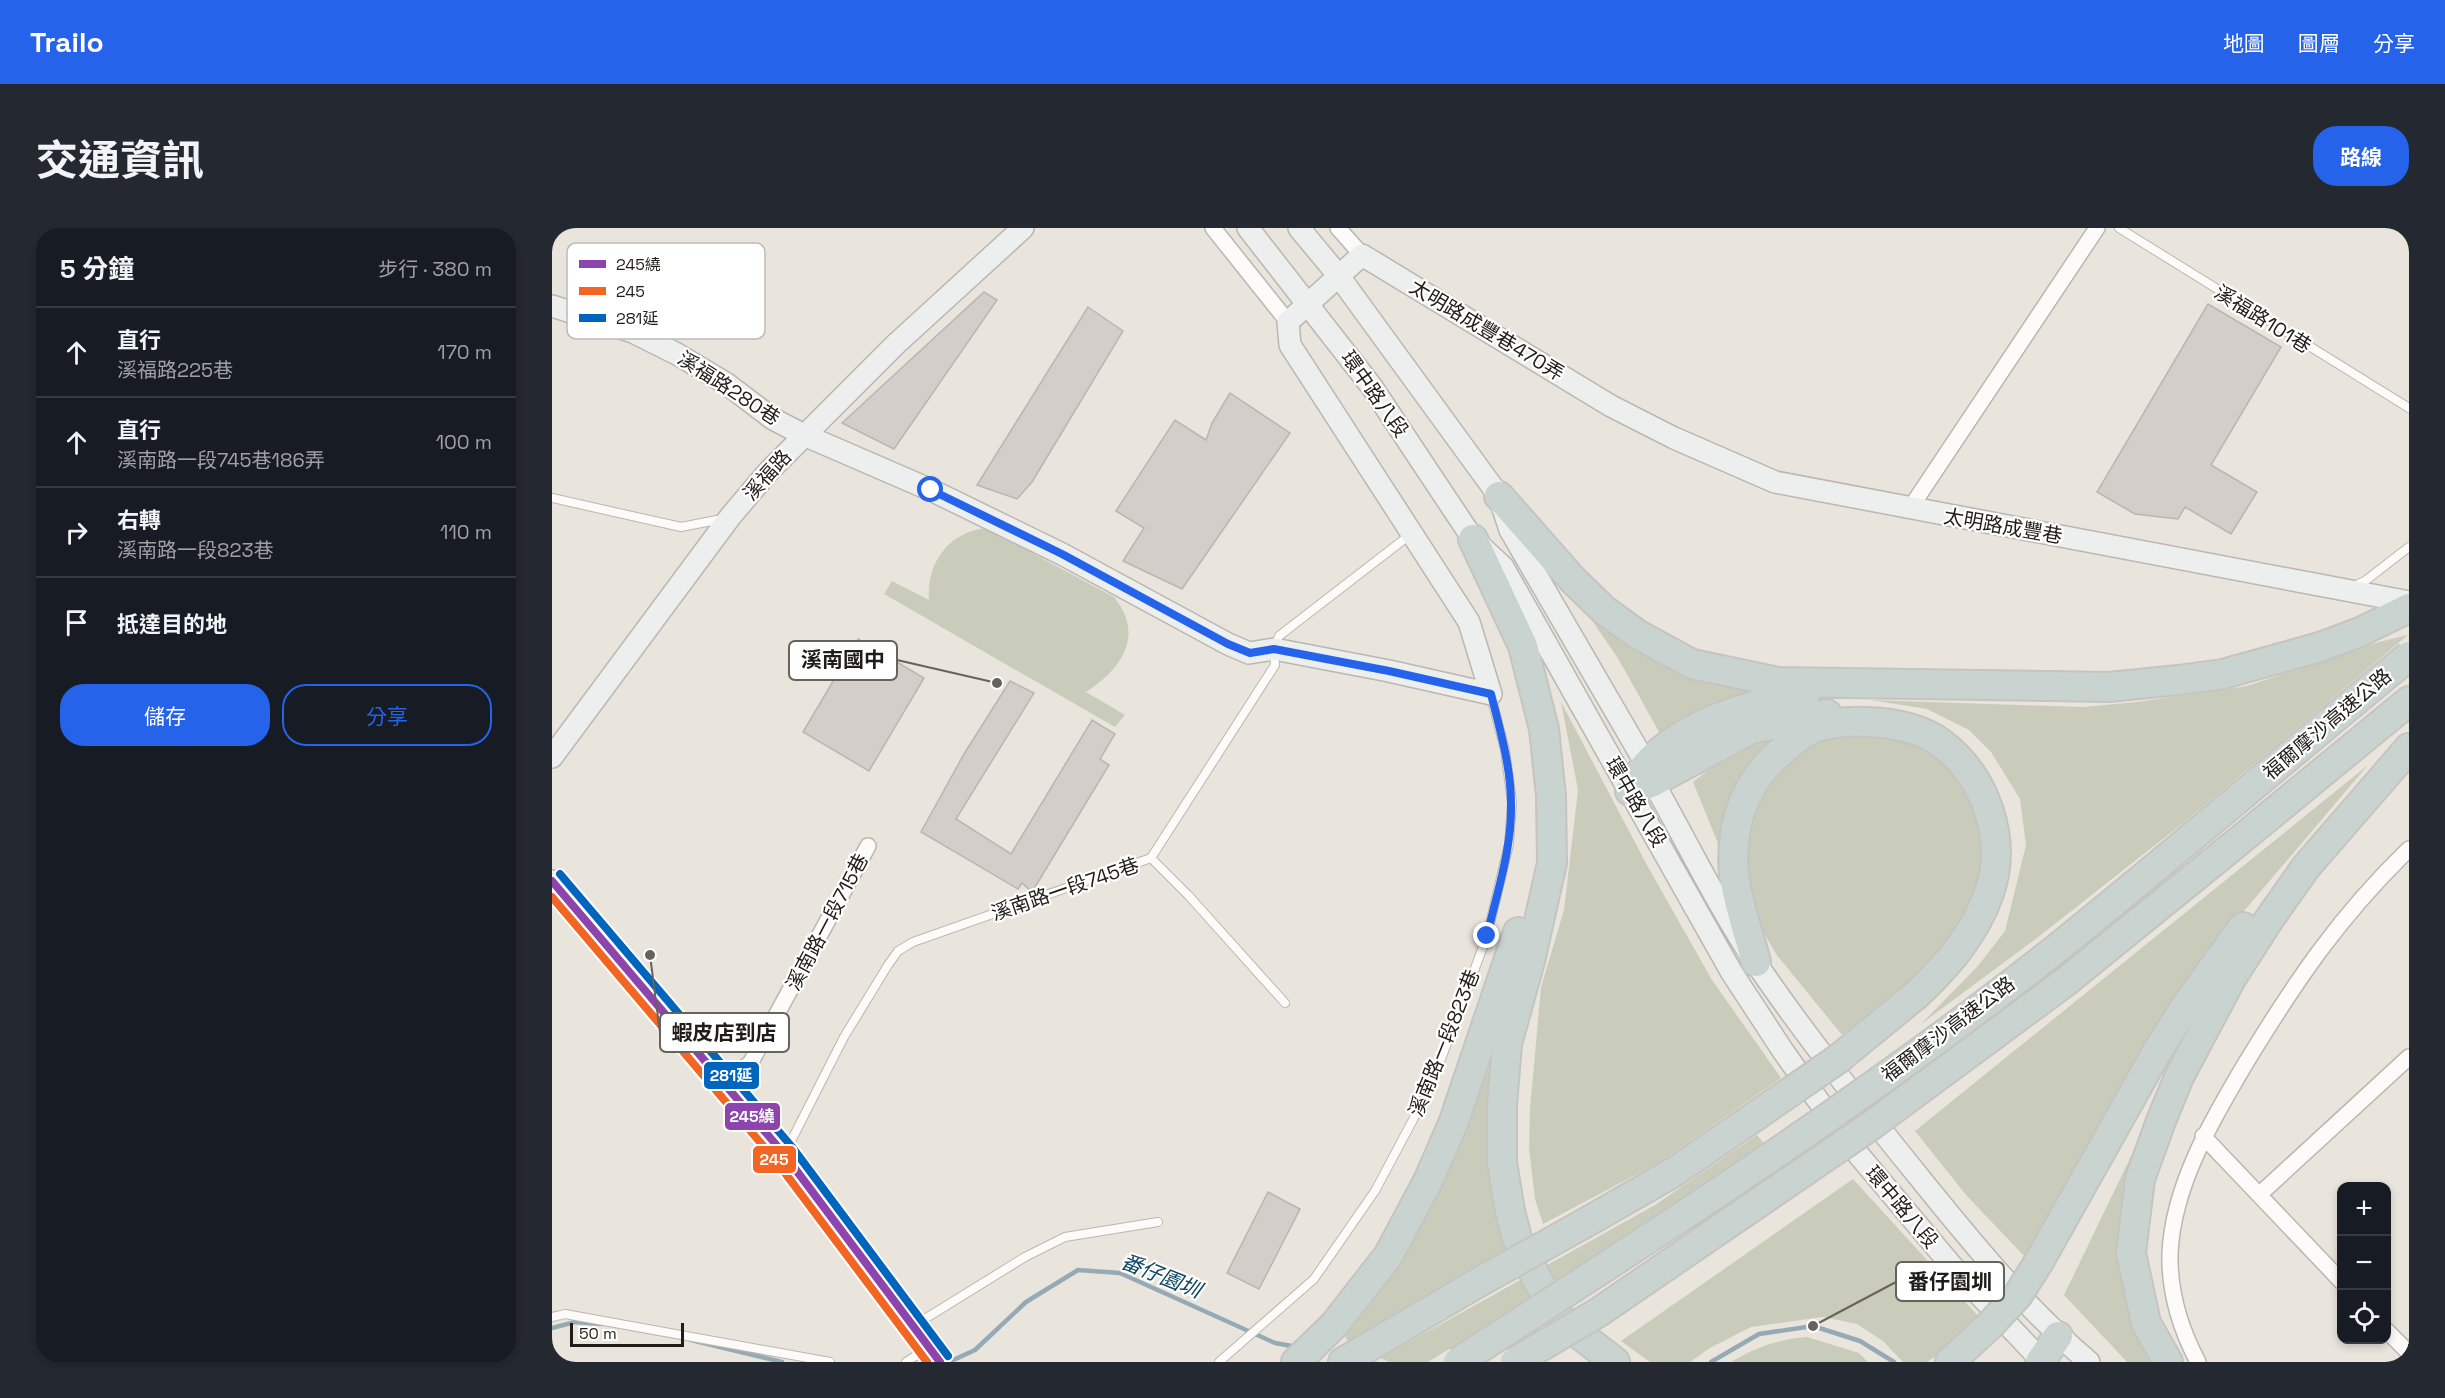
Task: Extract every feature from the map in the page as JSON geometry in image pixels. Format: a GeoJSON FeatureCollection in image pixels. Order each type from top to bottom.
{"type":"FeatureCollection","features":[{"type":"Feature","properties":{"kind":"highway"},"geometry":{"type":"LineString","coordinates":[[1499,496],[1573,580],[1604,610],[1663,651],[1692,664],[1778,682],[2109,687],[2166,681],[2223,674],[2320,647],[2360,632],[2409,608]]}},
{"type":"Feature","properties":{"kind":"highway"},"geometry":{"type":"LineString","coordinates":[[1473,539],[1523,646],[1544,729],[1551,796],[1552,863],[1530,961],[1507,1044],[1502,1105],[1502,1162],[1517,1238],[1538,1281],[1561,1320],[1615,1362]]}},
{"type":"Feature","properties":{"kind":"highway","name":"福爾摩沙高速公路"},"geometry":{"type":"LineString","coordinates":[[1458,1362],[1594,1275],[1852,1101],[2055,949],[2409,656]]}},
{"type":"Feature","properties":{"kind":"highway"},"geometry":{"type":"LineString","coordinates":[[1643,779],[1697,727],[1761,703],[1864,683]]}},
{"type":"Feature","properties":{"kind":"highway","name":"福爾摩沙高速公路"},"geometry":{"type":"LineString","coordinates":[[1515,1362],[1599,1312],[1882,1118],[2064,983],[2409,701]]}},
{"type":"Feature","properties":{"kind":"highway"},"geometry":{"type":"LineString","coordinates":[[1346,1360],[1674,1172],[1838,1059],[1916,995],[1953,957],[1980,915],[1994,876],[1995,846],[1989,807],[1976,782],[1960,761],[1940,742],[1917,730],[1898,716],[1861,710],[1810,716],[1751,729],[1643,779]]}},
{"type":"Feature","properties":{"kind":"highway"},"geometry":{"type":"LineString","coordinates":[[1756,962],[1734,874],[1739,815],[1751,784],[1788,745],[1812,729],[1843,721],[1883,723],[1917,730]]}},
{"type":"Feature","properties":{"kind":"highway"},"geometry":{"type":"LineString","coordinates":[[1950,1362],[1971,1344],[2018,1295],[2155,1055],[2192,997],[2297,853],[2360,788],[2409,742]]}},
{"type":"Feature","properties":{"kind":"highway"},"geometry":{"type":"LineString","coordinates":[[2168,1362],[2146,1323],[2131,1253],[2140,1179],[2161,1121],[2179,1077],[2230,979],[2270,918],[2306,867],[2409,748]]}},
{"type":"Feature","properties":{"kind":"highway"},"geometry":{"type":"LineString","coordinates":[[1305,1354],[1334,1325],[1388,1256],[1428,1180],[1454,1121],[1512,956],[1551,796]]}},
{"type":"Feature","properties":{"kind":"highway"},"geometry":{"type":"LineString","coordinates":[[2041,1362],[2058,1336]]}},
{"type":"Feature","properties":{"kind":"street","name":"溪福路"},"geometry":{"type":"LineString","coordinates":[[552,757],[730,517],[804,435],[896,344],[1023,228]]}},
{"type":"Feature","properties":{"kind":"street"},"geometry":{"type":"LineString","coordinates":[[1213,228],[1288,322],[1290,345],[1469,622],[1491,694]]}},
{"type":"Feature","properties":{"kind":"street","name":"環中路八段"},"geometry":{"type":"LineString","coordinates":[[1248,228],[1371,387],[1473,539],[1503,567],[1643,779],[1756,962],[1850,1091],[2007,1282],[2058,1336],[2089,1362]]}},
{"type":"Feature","properties":{"kind":"street","name":"環中路八段"},"geometry":{"type":"LineString","coordinates":[[1299,228],[1338,275],[1499,496],[1510,530],[1643,779],[1732,973],[1847,1141],[1952,1266],[2041,1362]]}},
{"type":"Feature","properties":{"kind":"street"},"geometry":{"type":"LineString","coordinates":[[1288,322],[1362,255],[1338,228]]}},
{"type":"Feature","properties":{"kind":"street"},"geometry":{"type":"LineString","coordinates":[[1909,510],[2097,228]]}},
{"type":"Feature","properties":{"kind":"street","name":"太明路成豐巷470弄"},"geometry":{"type":"LineString","coordinates":[[1362,255],[1611,406]]}},
{"type":"Feature","properties":{"kind":"street","name":"溪福路280巷"},"geometry":{"type":"LineString","coordinates":[[552,306],[567,311]]}},
{"type":"Feature","properties":{"kind":"street","name":"溪福路280巷"},"geometry":{"type":"LineString","coordinates":[[647,339],[727,384],[773,419],[804,435],[931,490],[1052,549],[1228,644],[1250,653],[1274,649],[1389,671],[1491,694]]}},
{"type":"Feature","properties":{"kind":"street","name":"太明路成豐巷"},"geometry":{"type":"LineString","coordinates":[[1611,406],[1674,438],[1775,483],[1909,510],[2180,557],[2409,603]]}},
{"type":"Feature","properties":{"kind":"street","name":"溪南路一段715巷"},"geometry":{"type":"LineString","coordinates":[[725,1085],[751,1062],[868,846]]}},
{"type":"Feature","properties":{"kind":"street"},"geometry":{"type":"LineString","coordinates":[[2198,1362],[2173,1298],[2170,1250],[2186,1179],[2203,1136],[2290,990],[2365,892],[2409,849]]}},
{"type":"Feature","properties":{"kind":"street"},"geometry":{"type":"LineString","coordinates":[[552,881],[784,1154],[934,1354]]}},
{"type":"Feature","properties":{"kind":"street"},"geometry":{"type":"LineString","coordinates":[[2260,1194],[2409,1058]]}},
{"type":"Feature","properties":{"kind":"street"},"geometry":{"type":"LineString","coordinates":[[2203,1136],[2337,1277]]}},
{"type":"Feature","properties":{"kind":"street"},"geometry":{"type":"LineString","coordinates":[[2391,1335],[2409,1353]]}},
{"type":"Feature","properties":{"kind":"lane","name":"溪福路101巷"},"geometry":{"type":"LineString","coordinates":[[2119,228],[2409,408]]}},
{"type":"Feature","properties":{"kind":"lane"},"geometry":{"type":"LineString","coordinates":[[552,498],[681,527],[730,517]]}},
{"type":"Feature","properties":{"kind":"lane","name":"溪南路一段745巷"},"geometry":{"type":"LineString","coordinates":[[784,1154],[844,1037],[898,951],[913,942],[1151,858],[1275,665],[1274,649],[1279,636],[1413,533]]}},
{"type":"Feature","properties":{"kind":"lane"},"geometry":{"type":"LineString","coordinates":[[2342,591],[2365,581],[2409,547]]}},
{"type":"Feature","properties":{"kind":"lane","name":"溪南路一段823巷"},"geometry":{"type":"LineString","coordinates":[[1219,1362],[1314,1279],[1376,1191],[1431,1086],[1487,936],[1509,844],[1512,802],[1505,750],[1491,694]]}},
{"type":"Feature","properties":{"kind":"lane"},"geometry":{"type":"LineString","coordinates":[[1151,858],[1188,895],[1285,1003]]}},
{"type":"Feature","properties":{"kind":"lane"},"geometry":{"type":"LineString","coordinates":[[914,1326],[1016,1262],[1065,1238],[1158,1222]]}},
{"type":"Feature","properties":{"kind":"lane"},"geometry":{"type":"LineString","coordinates":[[552,1317],[565,1314],[830,1362]]}},
{"type":"Feature","properties":{"kind":"lane"},"geometry":{"type":"LineString","coordinates":[[906,1362],[934,1354]]}},
{"type":"Feature","properties":{"kind":"green space"},"geometry":{"type":"Polygon","coordinates":[[[986,528],[1114,597],[1128,625],[1125,650],[1110,673],[1086,692],[1125,715],[1115,727],[884,594],[892,581],[929,600],[931,574],[942,552],[961,536],[986,528]]]}},
{"type":"Feature","properties":{"kind":"green space"},"geometry":{"type":"Polygon","coordinates":[[[1576,597],[1706,677],[1755,692],[1663,739],[1619,660],[1576,597]]]}},
{"type":"Feature","properties":{"kind":"green space"},"geometry":{"type":"Polygon","coordinates":[[[2408,635],[2187,820],[2037,938],[1921,1024],[1977,967],[2005,931],[2026,845],[2020,799],[1991,752],[1969,730],[1927,709],[1871,700],[2083,707],[2137,702],[2247,686],[2379,642],[2408,635]]]}},
{"type":"Feature","properties":{"kind":"green space"},"geometry":{"type":"Polygon","coordinates":[[[1561,702],[1648,867],[1712,980],[1781,1078],[1660,1162],[1543,1224],[1535,1199],[1529,1148],[1530,1109],[1541,987],[1564,910],[1578,790],[1561,702]]]}},
{"type":"Feature","properties":{"kind":"green space"},"geometry":{"type":"Polygon","coordinates":[[[1778,733],[1781,739],[1724,858],[1693,782],[1721,760],[1778,733]]]}},
{"type":"Feature","properties":{"kind":"green space"},"geometry":{"type":"Polygon","coordinates":[[[1893,734],[1933,751],[1974,801],[1982,840],[1982,878],[1961,929],[1917,980],[1842,1035],[1776,954],[1751,911],[1743,881],[1746,828],[1761,788],[1816,736],[1893,734]]]}},
{"type":"Feature","properties":{"kind":"green space"},"geometry":{"type":"Polygon","coordinates":[[[2368,765],[2228,930],[2025,1257],[1966,1195],[1915,1131],[2368,765]]]}},
{"type":"Feature","properties":{"kind":"green space"},"geometry":{"type":"Polygon","coordinates":[[[1496,1052],[1510,1252],[1349,1344],[1343,1332],[1454,1152],[1496,1052]]]}},
{"type":"Feature","properties":{"kind":"green space"},"geometry":{"type":"Polygon","coordinates":[[[2149,1119],[2124,1288],[2132,1329],[2152,1362],[2127,1362],[2064,1295],[2149,1119]]]}},
{"type":"Feature","properties":{"kind":"green space"},"geometry":{"type":"Polygon","coordinates":[[[1757,1135],[1766,1146],[1559,1282],[1428,1362],[1389,1362],[1380,1358],[1655,1205],[1757,1135]]]}},
{"type":"Feature","properties":{"kind":"green space"},"geometry":{"type":"Polygon","coordinates":[[[1853,1179],[1979,1317],[1958,1342],[1927,1362],[1903,1362],[1883,1341],[1857,1324],[1823,1317],[1751,1327],[1710,1348],[1690,1362],[1650,1362],[1621,1341],[1853,1179]]]}},
{"type":"Feature","properties":{"kind":"green space"},"geometry":{"type":"Polygon","coordinates":[[[1807,1337],[1859,1353],[1868,1362],[1731,1362],[1768,1345],[1807,1337]]]}},
{"type":"Feature","properties":{"kind":"building"},"geometry":{"type":"Polygon","coordinates":[[[984,292],[997,300],[894,449],[842,423],[984,292]]]}},
{"type":"Feature","properties":{"kind":"building"},"geometry":{"type":"Polygon","coordinates":[[[2208,304],[2281,347],[2211,465],[2257,492],[2231,534],[2185,507],[2178,519],[2135,514],[2097,492],[2208,304]]]}},
{"type":"Feature","properties":{"kind":"building"},"geometry":{"type":"Polygon","coordinates":[[[1088,307],[1123,331],[1032,482],[1017,499],[977,485],[1088,307]]]}},
{"type":"Feature","properties":{"kind":"building"},"geometry":{"type":"Polygon","coordinates":[[[1230,393],[1290,433],[1182,589],[1123,561],[1144,528],[1116,511],[1175,420],[1206,440],[1212,423],[1230,393]]]}},
{"type":"Feature","properties":{"kind":"building"},"geometry":{"type":"Polygon","coordinates":[[[858,639],[924,678],[869,771],[803,732],[858,639]]]}},
{"type":"Feature","properties":{"kind":"building"},"geometry":{"type":"Polygon","coordinates":[[[1010,681],[1034,693],[956,819],[1011,854],[1092,720],[1115,734],[1100,759],[1109,765],[1032,892],[1022,883],[1018,889],[921,832],[964,754],[1010,681]]]}},
{"type":"Feature","properties":{"kind":"building"},"geometry":{"type":"Polygon","coordinates":[[[1268,1192],[1300,1209],[1259,1289],[1227,1273],[1268,1192]]]}},
{"type":"Feature","properties":{"kind":"waterway","name":"番仔園圳"},"geometry":{"type":"LineString","coordinates":[[949,1362],[975,1350],[1026,1302],[1078,1270],[1120,1273],[1275,1343],[1297,1347]]}},
{"type":"Feature","properties":{"kind":"waterway","name":"番仔園圳"},"geometry":{"type":"LineString","coordinates":[[552,1328],[575,1322],[601,1324]]}},
{"type":"Feature","properties":{"kind":"waterway","name":"番仔園圳"},"geometry":{"type":"LineString","coordinates":[[1711,1362],[1759,1334],[1813,1326],[1860,1341],[1894,1362]]}},
{"type":"Feature","properties":{"kind":"waterway","name":"番仔園圳"},"geometry":{"type":"LineString","coordinates":[[691,1340],[782,1362]]}},
{"type":"Feature","properties":{"kind":"transit line","name":"281延"},"geometry":{"type":"LineString","coordinates":[[560,874],[792,1147],[948,1356]]}},
{"type":"Feature","properties":{"kind":"transit line","name":"245繞"},"geometry":{"type":"LineString","coordinates":[[552,881],[784,1154],[940,1362]]}},
{"type":"Feature","properties":{"kind":"transit line","name":"245"},"geometry":{"type":"LineString","coordinates":[[552,897],[776,1161],[927,1362]]}},
{"type":"Feature","properties":{"kind":"place","name":"溪南國中"},"geometry":{"type":"Point","coordinates":[997,683]}},
{"type":"Feature","properties":{"kind":"place","name":"蝦皮店到店"},"geometry":{"type":"Point","coordinates":[650,955]}},
{"type":"Feature","properties":{"kind":"place","name":"番仔園圳"},"geometry":{"type":"Point","coordinates":[1813,1326]}},
{"type":"Feature","properties":{"kind":"route"},"geometry":{"type":"LineString","coordinates":[[931,490],[1062,554],[1228,644],[1250,653],[1274,649],[1389,671],[1491,694],[1505,750],[1512,802],[1509,844],[1487,936]]}}]}
